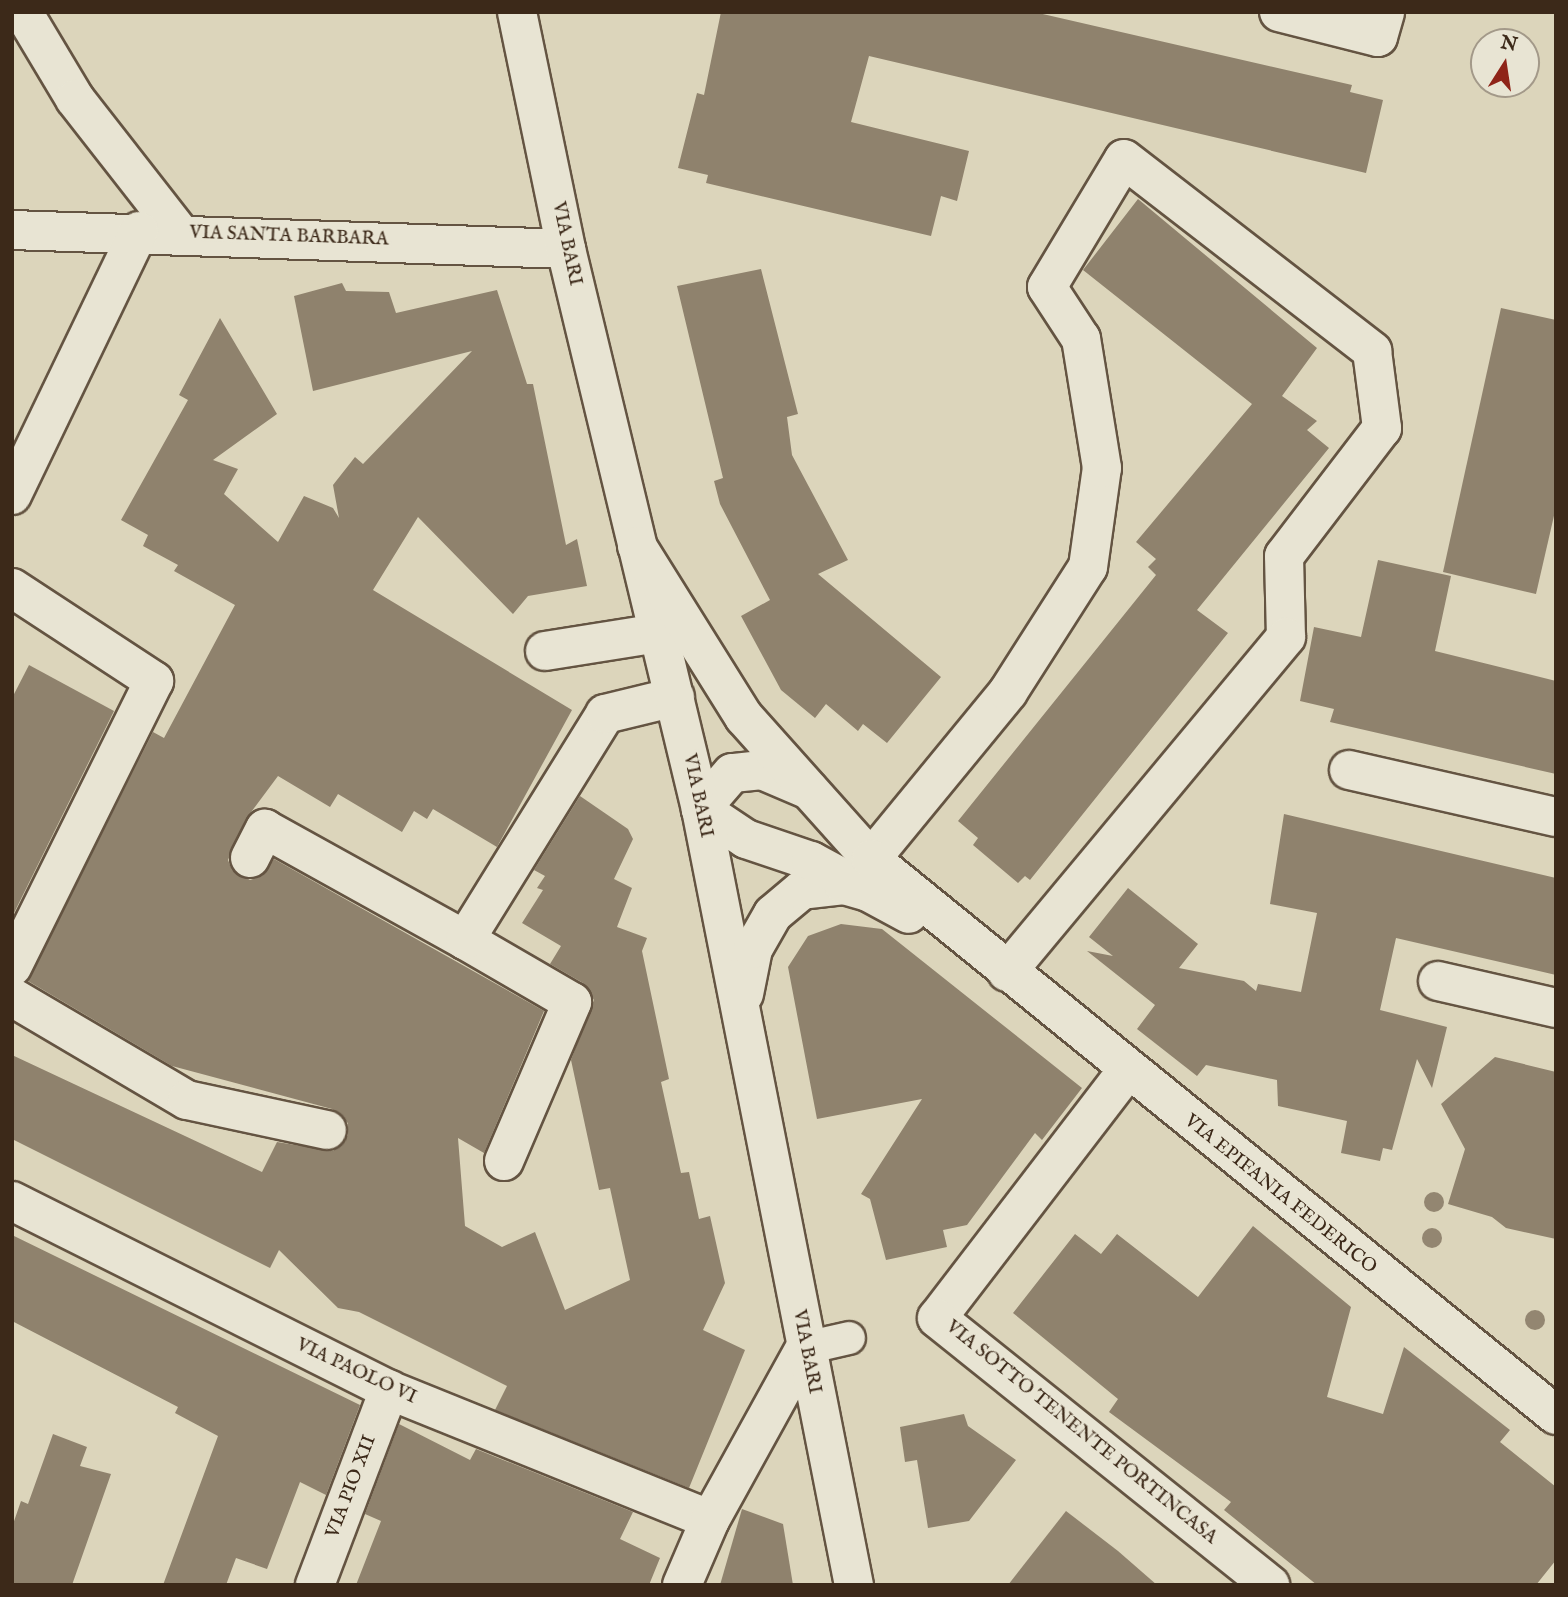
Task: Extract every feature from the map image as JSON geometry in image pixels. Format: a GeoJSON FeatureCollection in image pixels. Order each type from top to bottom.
{"type":"FeatureCollection","features":[{"type":"Feature","properties":{"kind":"street"},"geometry":{"type":"LineString","coordinates":[[23,12],[75,99],[179,232]]}},
{"type":"Feature","properties":{"kind":"street","name":"VIA BARI"},"geometry":{"type":"LineString","coordinates":[[517,12],[566,249],[701,809],[742,1005],[805,1348],[853,1585]]}},
{"type":"Feature","properties":{"kind":"street"},"geometry":{"type":"LineString","coordinates":[[1279,12],[1378,37],[1385,12]]}},
{"type":"Feature","properties":{"kind":"street"},"geometry":{"type":"LineString","coordinates":[[742,1005],[753,949],[773,914],[802,890],[844,885],[874,877],[1008,692],[1088,567],[1102,468],[1081,339],[1048,287],[1124,159],[1372,351],[1382,428],[1284,556],[1286,638],[1007,972]]}},
{"type":"Feature","properties":{"kind":"street","name":"VIA SANTA BARBARA"},"geometry":{"type":"LineString","coordinates":[[12,230],[179,232],[566,249]]}},
{"type":"Feature","properties":{"kind":"street"},"geometry":{"type":"LineString","coordinates":[[12,495],[139,231]]}},
{"type":"Feature","properties":{"kind":"street","name":"VIA EPIFANIA FEDERICO"},"geometry":{"type":"LineString","coordinates":[[637,546],[744,718],[809,790],[874,877],[1007,972],[1126,1072],[1556,1415]]}},
{"type":"Feature","properties":{"kind":"street"},"geometry":{"type":"LineString","coordinates":[[12,588],[154,681],[12,967]]}},
{"type":"Feature","properties":{"kind":"street"},"geometry":{"type":"LineString","coordinates":[[545,651],[659,633]]}},
{"type":"Feature","properties":{"kind":"street"},"geometry":{"type":"LineString","coordinates":[[465,940],[605,715],[675,697]]}},
{"type":"Feature","properties":{"kind":"street"},"geometry":{"type":"LineString","coordinates":[[809,790],[762,770],[732,773],[701,809],[746,839],[811,861],[874,877]]}},
{"type":"Feature","properties":{"kind":"street"},"geometry":{"type":"LineString","coordinates":[[1349,770],[1556,817]]}},
{"type":"Feature","properties":{"kind":"street"},"geometry":{"type":"LineString","coordinates":[[250,858],[265,829],[572,1002],[504,1161]]}},
{"type":"Feature","properties":{"kind":"street"},"geometry":{"type":"LineString","coordinates":[[1438,981],[1556,1008]]}},
{"type":"Feature","properties":{"kind":"street"},"geometry":{"type":"LineString","coordinates":[[12,997],[187,1100],[327,1130]]}},
{"type":"Feature","properties":{"kind":"street","name":"VIA SOTTO TENENTE PORTINCASA"},"geometry":{"type":"LineString","coordinates":[[1126,1072],[937,1318],[1270,1585]]}},
{"type":"Feature","properties":{"kind":"street","name":"VIA PAOLO VI"},"geometry":{"type":"LineString","coordinates":[[12,1201],[389,1390],[710,1520]]}},
{"type":"Feature","properties":{"kind":"street"},"geometry":{"type":"LineString","coordinates":[[682,1585],[710,1520],[805,1348],[849,1338]]}},
{"type":"Feature","properties":{"kind":"street","name":"VIA PIO XII"},"geometry":{"type":"LineString","coordinates":[[314,1585],[389,1390]]}},
{"type":"Feature","properties":{"kind":"building"},"geometry":{"type":"Polygon","coordinates":[[[721,12],[1034,12],[1352,85],[1350,92],[1383,100],[1366,173],[869,56],[851,122],[969,151],[957,201],[941,196],[931,236],[706,183],[708,175],[678,168],[697,93],[704,95],[721,12]]]}},
{"type":"Feature","properties":{"kind":"building"},"geometry":{"type":"Polygon","coordinates":[[[1138,199],[1317,348],[1282,396],[1317,421],[1307,430],[1329,448],[1197,610],[1228,633],[1030,880],[1025,876],[1018,883],[973,845],[978,838],[958,821],[1156,575],[1148,567],[1156,559],[1136,542],[1252,404],[1083,270],[1138,199]]]}},
{"type":"Feature","properties":{"kind":"building"},"geometry":{"type":"Polygon","coordinates":[[[761,269],[798,414],[787,417],[792,455],[848,560],[818,574],[941,677],[887,743],[863,724],[858,731],[826,704],[815,718],[781,690],[741,616],[770,600],[720,504],[714,481],[723,478],[677,286],[761,269]]]}},
{"type":"Feature","properties":{"kind":"building"},"geometry":{"type":"Polygon","coordinates":[[[342,283],[346,291],[389,292],[396,313],[497,290],[527,384],[533,384],[566,545],[577,539],[587,586],[528,596],[513,614],[418,517],[373,590],[572,710],[497,847],[433,809],[427,819],[414,811],[402,832],[338,794],[330,807],[278,776],[246,819],[228,860],[232,870],[250,880],[262,876],[274,859],[544,1011],[484,1153],[458,1138],[465,1226],[502,1247],[535,1232],[565,1310],[630,1280],[610,1188],[599,1190],[571,1060],[594,1000],[583,983],[550,964],[561,946],[522,923],[543,890],[537,888],[545,876],[534,870],[580,796],[628,829],[633,839],[614,879],[632,888],[617,927],[647,938],[642,951],[669,1079],[661,1082],[681,1173],[689,1172],[699,1219],[710,1216],[725,1283],[703,1330],[745,1350],[689,1488],[495,1410],[507,1386],[359,1312],[338,1308],[279,1250],[270,1268],[12,1139],[12,1055],[262,1172],[277,1142],[333,1151],[348,1135],[348,1123],[332,1109],[172,1066],[28,981],[153,732],[164,738],[235,605],[174,571],[178,565],[143,546],[148,535],[121,520],[188,400],[179,395],[220,318],[277,414],[213,460],[238,469],[224,494],[278,542],[304,496],[333,508],[339,518],[333,485],[355,457],[363,464],[472,351],[313,391],[294,296],[342,283]]]}},
{"type":"Feature","properties":{"kind":"building"},"geometry":{"type":"Polygon","coordinates":[[[1501,308],[1556,320],[1556,507],[1536,594],[1443,572],[1501,308]]]}},
{"type":"Feature","properties":{"kind":"building"},"geometry":{"type":"Polygon","coordinates":[[[1378,560],[1451,576],[1435,651],[1556,681],[1556,774],[1330,722],[1334,709],[1300,701],[1314,627],[1361,637],[1378,560]]]}},
{"type":"Feature","properties":{"kind":"building"},"geometry":{"type":"Polygon","coordinates":[[[29,665],[114,711],[12,917],[12,698],[29,665]]]}},
{"type":"Feature","properties":{"kind":"building"},"geometry":{"type":"Polygon","coordinates":[[[1284,814],[1556,878],[1556,975],[1396,938],[1380,1010],[1447,1027],[1432,1088],[1417,1059],[1392,1150],[1383,1148],[1380,1161],[1341,1153],[1347,1121],[1278,1106],[1277,1080],[1206,1065],[1197,1076],[1137,1029],[1155,1005],[1087,951],[1113,956],[1089,937],[1128,888],[1198,944],[1179,968],[1244,981],[1256,991],[1258,984],[1301,992],[1317,913],[1270,904],[1284,814]]]}},
{"type":"Feature","properties":{"kind":"building"},"geometry":{"type":"Polygon","coordinates":[[[841,924],[882,929],[1082,1088],[1042,1140],[1035,1133],[967,1225],[943,1230],[947,1247],[886,1260],[870,1199],[861,1194],[922,1099],[817,1119],[788,967],[808,936],[841,924]]]}},
{"type":"Feature","properties":{"kind":"building"},"geometry":{"type":"Polygon","coordinates":[[[1495,1057],[1556,1072],[1556,1239],[1506,1228],[1492,1217],[1448,1204],[1465,1149],[1441,1104],[1495,1057]]]}},
{"type":"Feature","properties":{"kind":"building"},"geometry":{"type":"Polygon","coordinates":[[[1253,1226],[1351,1307],[1327,1397],[1383,1414],[1404,1347],[1510,1430],[1500,1442],[1556,1487],[1556,1560],[1536,1585],[1317,1585],[1224,1510],[1231,1502],[1109,1412],[1118,1399],[1013,1313],[1075,1234],[1101,1254],[1117,1234],[1198,1297],[1253,1226]]]}},
{"type":"Feature","properties":{"kind":"building"},"geometry":{"type":"Polygon","coordinates":[[[12,1235],[360,1405],[326,1495],[300,1482],[267,1569],[236,1558],[226,1585],[163,1585],[218,1436],[175,1413],[178,1407],[12,1321],[12,1235]]]}},
{"type":"Feature","properties":{"kind":"building"},"geometry":{"type":"Polygon","coordinates":[[[964,1414],[968,1426],[1016,1460],[969,1521],[928,1528],[917,1460],[905,1462],[900,1427],[964,1414]]]}},
{"type":"Feature","properties":{"kind":"building"},"geometry":{"type":"Polygon","coordinates":[[[399,1424],[470,1460],[476,1449],[633,1512],[620,1539],[660,1558],[649,1585],[356,1585],[381,1521],[365,1514],[399,1424]]]}},
{"type":"Feature","properties":{"kind":"building"},"geometry":{"type":"Polygon","coordinates":[[[53,1434],[87,1447],[80,1466],[111,1474],[72,1585],[12,1585],[12,1527],[21,1501],[28,1504],[53,1434]]]}},
{"type":"Feature","properties":{"kind":"building"},"geometry":{"type":"Polygon","coordinates":[[[742,1509],[783,1524],[793,1585],[720,1585],[742,1509]]]}},
{"type":"Feature","properties":{"kind":"building"},"geometry":{"type":"Polygon","coordinates":[[[1066,1511],[1118,1551],[1157,1585],[1008,1585],[1066,1511]]]}}]}
